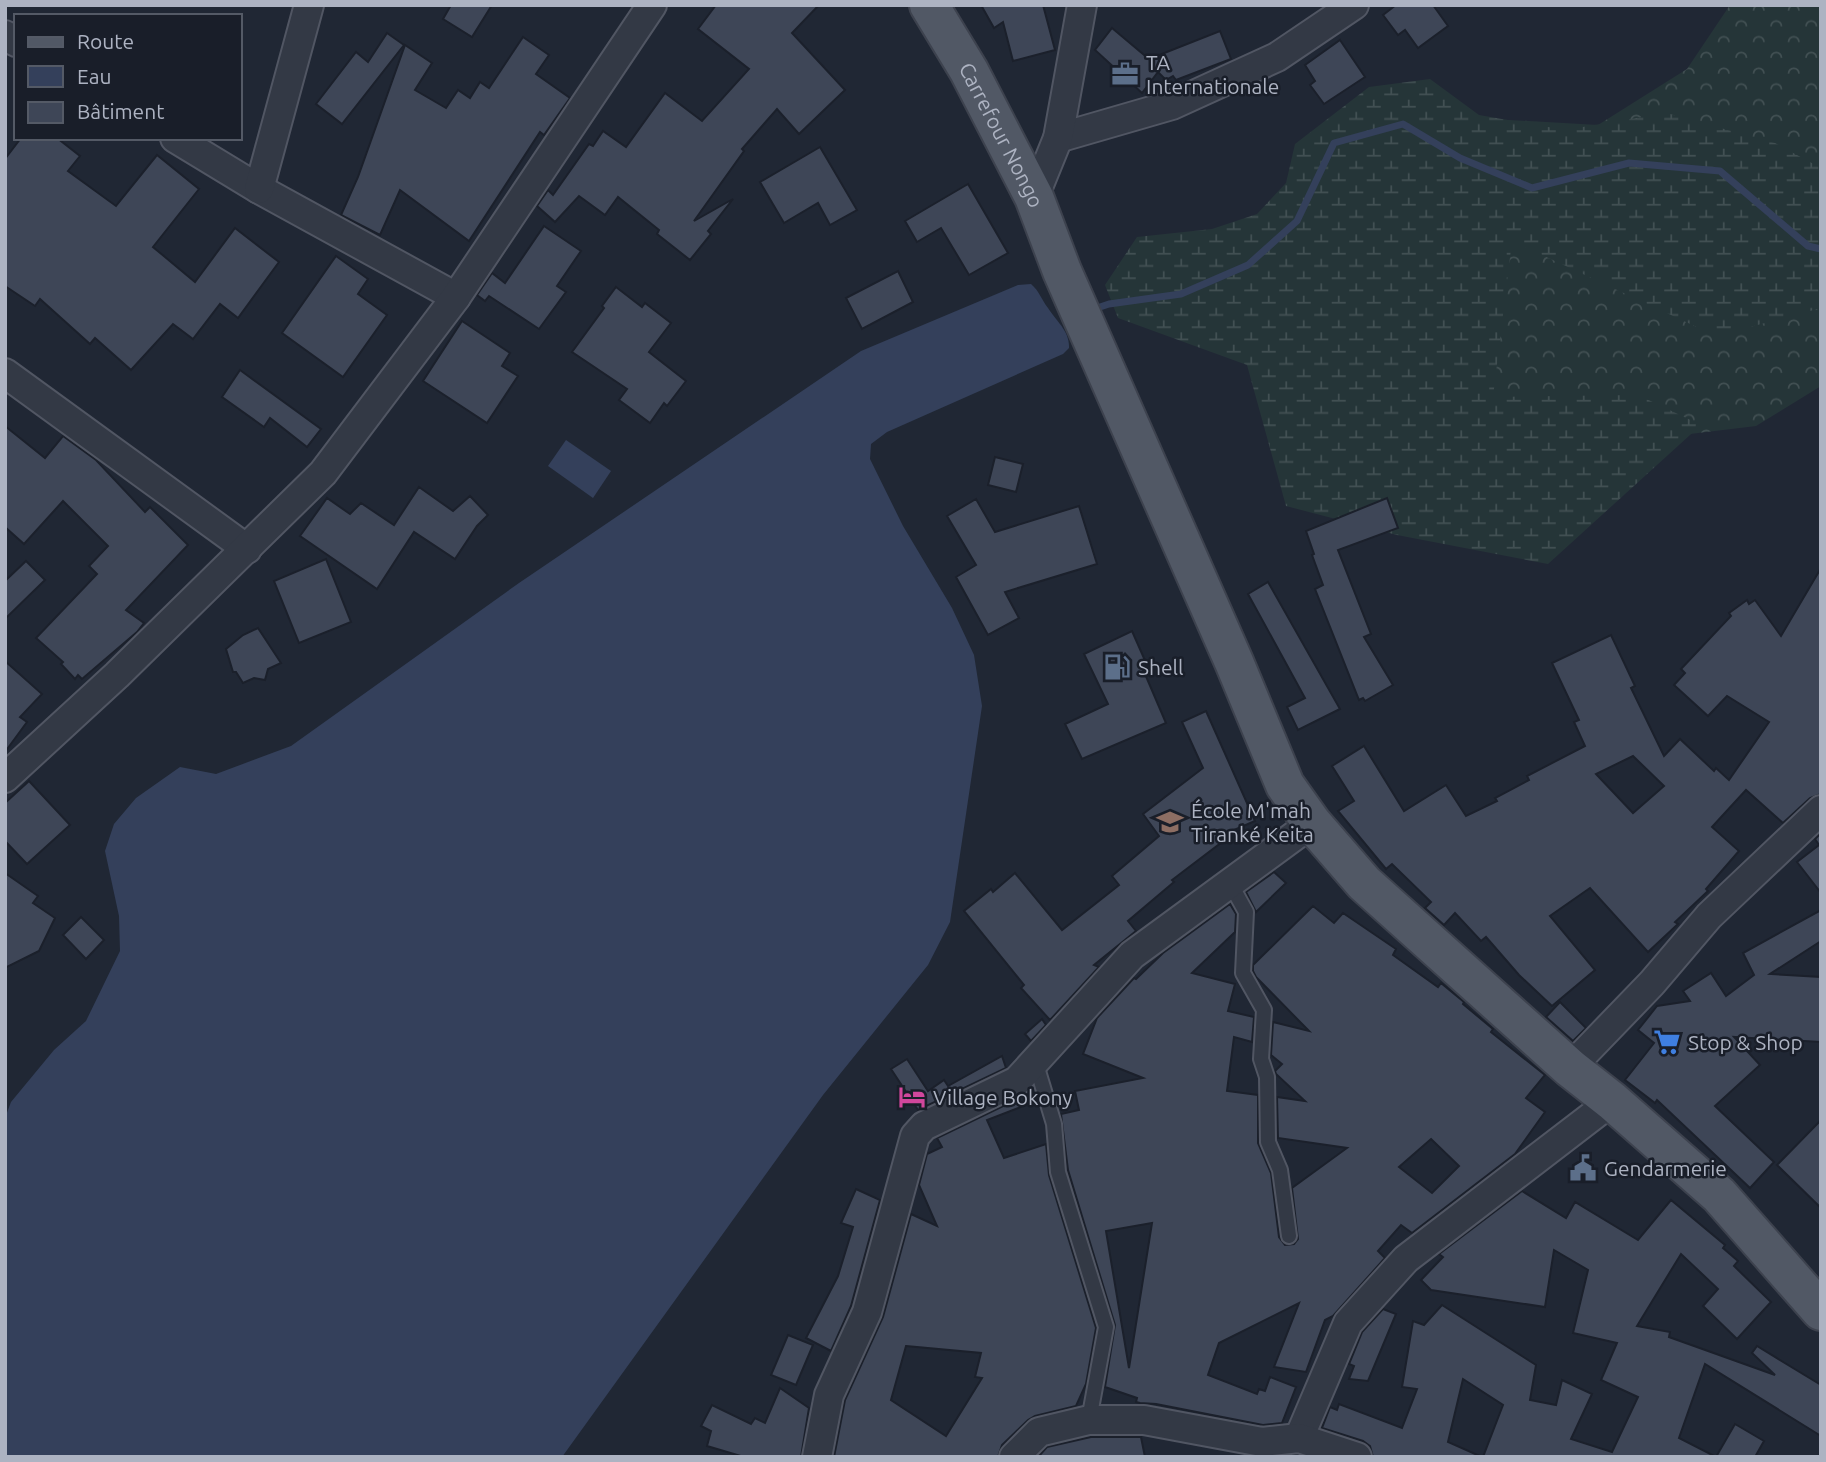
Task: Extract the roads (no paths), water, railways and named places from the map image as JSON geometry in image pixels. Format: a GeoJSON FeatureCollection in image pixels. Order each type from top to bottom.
{"type":"FeatureCollection","features":[{"type":"Feature","properties":{"kind":"main road","name":"Carrefour Nongo"},"geometry":{"type":"LineString","coordinates":[[929,5],[969,71],[1034,197],[1062,271],[1285,785],[1312,823],[1364,883],[1570,1068],[1720,1195],[1821,1311]]}},
{"type":"Feature","properties":{"kind":"street"},"geometry":{"type":"LineString","coordinates":[[259,189],[309,5]]}},
{"type":"Feature","properties":{"kind":"street"},"geometry":{"type":"LineString","coordinates":[[6,776],[117,675],[323,473],[456,297],[652,5]]}},
{"type":"Feature","properties":{"kind":"street"},"geometry":{"type":"LineString","coordinates":[[1034,197],[1058,138],[1082,5]]}},
{"type":"Feature","properties":{"kind":"street"},"geometry":{"type":"LineString","coordinates":[[1058,138],[1172,105],[1277,57],[1354,5]]}},
{"type":"Feature","properties":{"kind":"street"},"geometry":{"type":"LineString","coordinates":[[178,140],[259,189],[456,297]]}},
{"type":"Feature","properties":{"kind":"street"},"geometry":{"type":"LineString","coordinates":[[5,373],[247,549]]}},
{"type":"Feature","properties":{"kind":"street"},"geometry":{"type":"LineString","coordinates":[[1570,1068],[1653,983],[1709,916],[1821,810]]}},
{"type":"Feature","properties":{"kind":"street"},"geometry":{"type":"LineString","coordinates":[[817,1457],[829,1395],[867,1312],[915,1136],[924,1126],[1017,1081],[1132,955],[1312,823]]}},
{"type":"Feature","properties":{"kind":"street"},"geometry":{"type":"LineString","coordinates":[[1299,1438],[1348,1323],[1406,1259],[1612,1101]]}},
{"type":"Feature","properties":{"kind":"street"},"geometry":{"type":"LineString","coordinates":[[1014,1457],[1039,1432],[1089,1420],[1144,1420],[1260,1450],[1299,1438],[1357,1457]]}},
{"type":"Feature","properties":{"kind":"lane"},"geometry":{"type":"LineString","coordinates":[[1230,883],[1246,912],[1243,973],[1264,1010],[1261,1059],[1267,1077],[1268,1142],[1280,1170],[1289,1236]]}},
{"type":"Feature","properties":{"kind":"lane"},"geometry":{"type":"LineString","coordinates":[[1035,1061],[1054,1124],[1058,1172],[1106,1327],[1089,1420]]}},
{"type":"Feature","properties":{"kind":"water"},"geometry":{"type":"Polygon","coordinates":[[[1031,284],[1065,331],[1069,348],[1063,354],[887,432],[871,444],[870,459],[903,526],[952,608],[974,655],[982,706],[950,922],[928,965],[823,1095],[562,1457],[5,1457],[5,1118],[11,1102],[54,1050],[86,1021],[120,951],[119,916],[105,851],[114,824],[136,798],[180,767],[216,774],[291,746],[519,583],[861,351],[1018,285],[1031,284]]]}},
{"type":"Feature","properties":{"kind":"water"},"geometry":{"type":"Polygon","coordinates":[[[566,440],[611,471],[593,498],[548,466],[566,440]]]}},
{"type":"Feature","properties":{"kind":"waterway"},"geometry":{"type":"LineString","coordinates":[[1091,310],[1109,304],[1181,294],[1248,265],[1297,221],[1334,143],[1403,124],[1460,158],[1532,188],[1629,163],[1720,171],[1808,246],[1821,249]]}},
{"type":"Feature","properties":{"kind":"place","name":"TA Internationale"},"geometry":{"type":"Point","coordinates":[1125,74]}},
{"type":"Feature","properties":{"kind":"place","name":"Shell"},"geometry":{"type":"Point","coordinates":[1117,667]}},
{"type":"Feature","properties":{"kind":"place","name":"École M'mah Tiranké Keita"},"geometry":{"type":"Point","coordinates":[1170,822]}},
{"type":"Feature","properties":{"kind":"place","name":"Stop & Shop"},"geometry":{"type":"Point","coordinates":[1667,1042]}},
{"type":"Feature","properties":{"kind":"place","name":"Village Bokony"},"geometry":{"type":"Point","coordinates":[912,1097]}},
{"type":"Feature","properties":{"kind":"place","name":"Gendarmerie"},"geometry":{"type":"Point","coordinates":[1583,1168]}}]}
